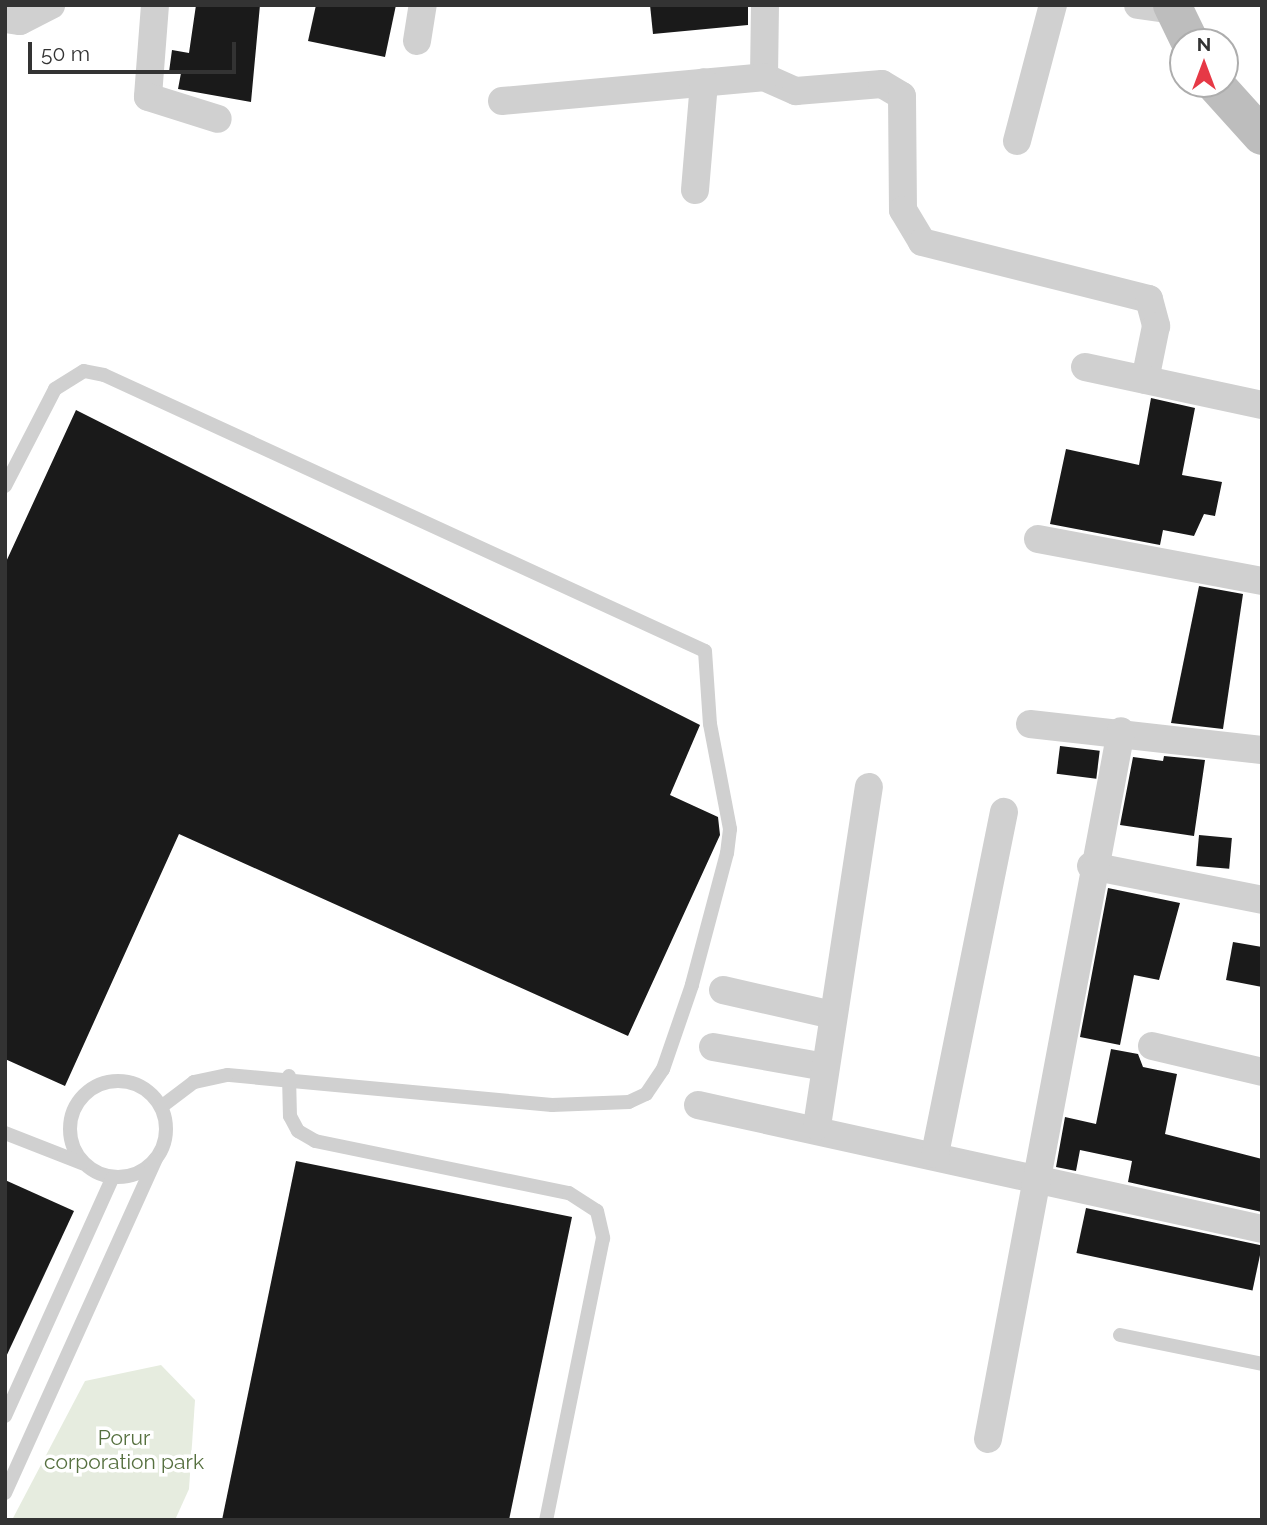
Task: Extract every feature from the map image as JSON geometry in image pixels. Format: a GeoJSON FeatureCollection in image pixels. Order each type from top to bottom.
{"type":"FeatureCollection","features":[{"type":"Feature","properties":{"kind":"street"},"geometry":{"type":"LineString","coordinates":[[5,19],[20,21],[51,5]]}},
{"type":"Feature","properties":{"kind":"street"},"geometry":{"type":"LineString","coordinates":[[155,5],[148,97],[218,119]]}},
{"type":"Feature","properties":{"kind":"street"},"geometry":{"type":"LineString","coordinates":[[417,40],[423,5]]}},
{"type":"Feature","properties":{"kind":"street"},"geometry":{"type":"LineString","coordinates":[[764,77],[765,5]]}},
{"type":"Feature","properties":{"kind":"street"},"geometry":{"type":"LineString","coordinates":[[1017,141],[1053,5]]}},
{"type":"Feature","properties":{"kind":"street"},"geometry":{"type":"LineString","coordinates":[[502,101],[764,77],[796,91],[894,87],[906,110],[900,176],[909,228],[922,242],[974,259],[1075,275],[1149,299],[1156,326],[1145,380]]}},
{"type":"Feature","properties":{"kind":"street"},"geometry":{"type":"LineString","coordinates":[[695,190],[704,82]]}},
{"type":"Feature","properties":{"kind":"street"},"geometry":{"type":"LineString","coordinates":[[1228,98],[1262,136]]}},
{"type":"Feature","properties":{"kind":"street"},"geometry":{"type":"LineString","coordinates":[[1085,367],[1262,405]]}},
{"type":"Feature","properties":{"kind":"street"},"geometry":{"type":"LineString","coordinates":[[1038,539],[1262,581]]}},
{"type":"Feature","properties":{"kind":"street"},"geometry":{"type":"LineString","coordinates":[[1030,724],[1121,730],[1262,750]]}},
{"type":"Feature","properties":{"kind":"street"},"geometry":{"type":"LineString","coordinates":[[988,1439],[1091,866],[1121,730]]}},
{"type":"Feature","properties":{"kind":"street"},"geometry":{"type":"LineString","coordinates":[[817,1126],[869,787]]}},
{"type":"Feature","properties":{"kind":"street"},"geometry":{"type":"LineString","coordinates":[[936,1154],[1003,812]]}},
{"type":"Feature","properties":{"kind":"street"},"geometry":{"type":"LineString","coordinates":[[1091,866],[1262,900]]}},
{"type":"Feature","properties":{"kind":"street"},"geometry":{"type":"LineString","coordinates":[[723,990],[833,1015]]}},
{"type":"Feature","properties":{"kind":"street"},"geometry":{"type":"LineString","coordinates":[[1152,1046],[1262,1072]]}},
{"type":"Feature","properties":{"kind":"street"},"geometry":{"type":"LineString","coordinates":[[713,1047],[825,1067]]}},
{"type":"Feature","properties":{"kind":"street"},"geometry":{"type":"LineString","coordinates":[[698,1105],[817,1126],[1035,1174],[1262,1229]]}},
{"type":"Feature","properties":{"kind":"lane"},"geometry":{"type":"LineString","coordinates":[[5,486],[55,389],[84,371],[104,375],[705,652],[710,724],[730,829],[692,985],[657,1083],[629,1102],[552,1105],[289,1076],[227,1075],[194,1082],[160,1107]]}},
{"type":"Feature","properties":{"kind":"lane"},"geometry":{"type":"LineString","coordinates":[[289,1076],[290,1116],[298,1132],[315,1141],[569,1193],[597,1211],[603,1238],[546,1520]]}},
{"type":"Feature","properties":{"kind":"lane"},"geometry":{"type":"LineString","coordinates":[[5,1493],[156,1159],[166,1130],[160,1107],[131,1083],[100,1084],[86,1092],[70,1120],[74,1151],[84,1164]]}},
{"type":"Feature","properties":{"kind":"lane"},"geometry":{"type":"LineString","coordinates":[[5,1133],[113,1177],[144,1170],[156,1159]]}},
{"type":"Feature","properties":{"kind":"lane"},"geometry":{"type":"LineString","coordinates":[[5,1416],[113,1177]]}},
{"type":"Feature","properties":{"kind":"lane"},"geometry":{"type":"LineString","coordinates":[[1120,1335],[1262,1364]]}},
{"type":"Feature","properties":{"kind":"green space","name":"Porur corporation park"},"geometry":{"type":"Polygon","coordinates":[[[161,1365],[195,1400],[189,1489],[175,1520],[12,1520],[85,1381],[161,1365]]]}},
{"type":"Feature","properties":{"kind":"building"},"geometry":{"type":"Polygon","coordinates":[[[196,5],[260,5],[251,102],[178,89],[181,73],[169,72],[172,50],[189,53],[196,5]]]}},
{"type":"Feature","properties":{"kind":"building"},"geometry":{"type":"Polygon","coordinates":[[[316,5],[396,5],[385,57],[308,41],[316,5]]]}},
{"type":"Feature","properties":{"kind":"building"},"geometry":{"type":"Polygon","coordinates":[[[650,5],[748,5],[748,25],[653,34],[650,5]]]}},
{"type":"Feature","properties":{"kind":"building"},"geometry":{"type":"Polygon","coordinates":[[[1151,398],[1195,408],[1182,475],[1222,482],[1215,516],[1204,514],[1194,536],[1163,530],[1160,545],[1050,524],[1066,449],[1139,465],[1151,398]]]}},
{"type":"Feature","properties":{"kind":"building"},"geometry":{"type":"Polygon","coordinates":[[[76,410],[700,725],[670,795],[718,817],[720,835],[628,1036],[179,834],[65,1086],[5,1059],[5,564],[76,410]]]}},
{"type":"Feature","properties":{"kind":"building"},"geometry":{"type":"Polygon","coordinates":[[[1199,586],[1243,594],[1223,729],[1171,723],[1199,586]]]}},
{"type":"Feature","properties":{"kind":"building"},"geometry":{"type":"Polygon","coordinates":[[[1060,746],[1100,751],[1096,779],[1057,774],[1060,746]]]}},
{"type":"Feature","properties":{"kind":"building"},"geometry":{"type":"Polygon","coordinates":[[[1164,756],[1205,760],[1194,836],[1120,825],[1133,757],[1163,761],[1164,756]]]}},
{"type":"Feature","properties":{"kind":"building"},"geometry":{"type":"Polygon","coordinates":[[[1199,835],[1232,838],[1229,869],[1196,866],[1199,835]]]}},
{"type":"Feature","properties":{"kind":"building"},"geometry":{"type":"Polygon","coordinates":[[[1108,888],[1180,903],[1159,980],[1134,975],[1120,1045],[1080,1037],[1108,888]]]}},
{"type":"Feature","properties":{"kind":"building"},"geometry":{"type":"Polygon","coordinates":[[[1233,942],[1262,947],[1262,987],[1226,980],[1233,942]]]}},
{"type":"Feature","properties":{"kind":"building"},"geometry":{"type":"Polygon","coordinates":[[[1111,1049],[1138,1054],[1143,1067],[1177,1074],[1165,1134],[1262,1159],[1262,1212],[1128,1182],[1132,1161],[1080,1150],[1076,1171],[1056,1167],[1065,1117],[1096,1124],[1111,1049]]]}},
{"type":"Feature","properties":{"kind":"building"},"geometry":{"type":"Polygon","coordinates":[[[296,1161],[572,1217],[509,1520],[222,1520],[296,1161]]]}},
{"type":"Feature","properties":{"kind":"building"},"geometry":{"type":"Polygon","coordinates":[[[5,1180],[74,1211],[5,1359],[5,1180]]]}},
{"type":"Feature","properties":{"kind":"building"},"geometry":{"type":"Polygon","coordinates":[[[1086,1208],[1262,1245],[1253,1290],[1076,1253],[1086,1208]]]}}]}
